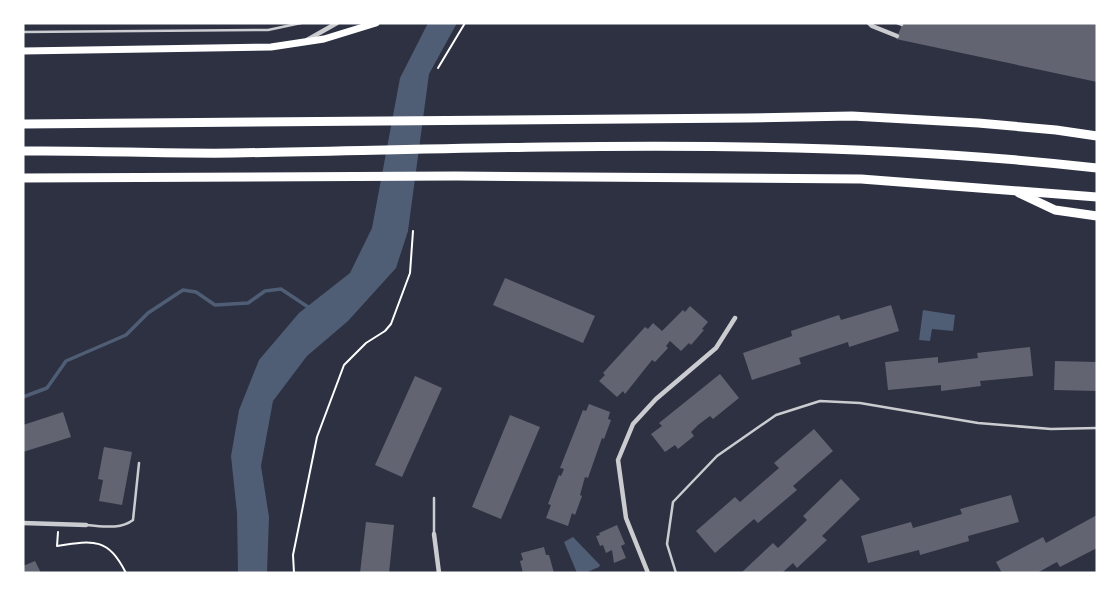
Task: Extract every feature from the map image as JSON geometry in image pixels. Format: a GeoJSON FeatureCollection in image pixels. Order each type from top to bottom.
{"type":"FeatureCollection","features":[{"type":"Feature","properties":{"kind":"highway"},"geometry":{"type":"LineString","coordinates":[[23,124],[852,116],[991,124],[1096,136]]}},
{"type":"Feature","properties":{"kind":"highway"},"geometry":{"type":"LineString","coordinates":[[23,151],[230,153],[452,148],[815,147],[918,151],[1097,168]]}},
{"type":"Feature","properties":{"kind":"highway"},"geometry":{"type":"LineString","coordinates":[[23,178],[456,176],[848,179],[1097,197]]}},
{"type":"Feature","properties":{"kind":"highway"},"geometry":{"type":"LineString","coordinates":[[1011,189],[1055,210],[1097,216]]}},
{"type":"Feature","properties":{"kind":"main road"},"geometry":{"type":"LineString","coordinates":[[23,51],[249,48],[299,44],[376,23]]}},
{"type":"Feature","properties":{"kind":"street"},"geometry":{"type":"LineString","coordinates":[[299,44],[337,23]]}},
{"type":"Feature","properties":{"kind":"street"},"geometry":{"type":"LineString","coordinates":[[869,23],[897,36]]}},
{"type":"Feature","properties":{"kind":"street"},"geometry":{"type":"LineString","coordinates":[[646,573],[626,518],[618,460],[632,424],[656,399],[716,348],[734,318]]}},
{"type":"Feature","properties":{"kind":"street"},"geometry":{"type":"LineString","coordinates":[[23,523],[86,525]]}},
{"type":"Feature","properties":{"kind":"street"},"geometry":{"type":"LineString","coordinates":[[435,534],[439,573]]}},
{"type":"Feature","properties":{"kind":"lane"},"geometry":{"type":"LineString","coordinates":[[23,32],[268,30],[301,23]]}},
{"type":"Feature","properties":{"kind":"lane"},"geometry":{"type":"LineString","coordinates":[[897,23],[902,26]]}},
{"type":"Feature","properties":{"kind":"lane"},"geometry":{"type":"LineString","coordinates":[[676,573],[667,544],[673,502],[718,456],[776,415],[820,401],[860,403],[978,423],[1051,429],[1097,428]]}},
{"type":"Feature","properties":{"kind":"lane"},"geometry":{"type":"LineString","coordinates":[[86,525],[117,527],[132,520],[139,463]]}},
{"type":"Feature","properties":{"kind":"lane"},"geometry":{"type":"LineString","coordinates":[[434,498],[435,534]]}},
{"type":"Feature","properties":{"kind":"path"},"geometry":{"type":"LineString","coordinates":[[438,68],[465,23]]}},
{"type":"Feature","properties":{"kind":"path"},"geometry":{"type":"LineString","coordinates":[[294,573],[293,555],[317,437],[344,365],[366,343],[391,324],[410,273],[412,231]]}},
{"type":"Feature","properties":{"kind":"path"},"geometry":{"type":"LineString","coordinates":[[58,524],[57,546],[75,543],[104,544],[116,553],[127,573]]}},
{"type":"Feature","properties":{"kind":"water"},"geometry":{"type":"Polygon","coordinates":[[[428,23],[457,23],[429,74],[408,231],[396,268],[348,321],[307,356],[273,401],[261,466],[269,517],[267,573],[238,573],[237,513],[231,456],[239,410],[259,360],[299,313],[350,273],[372,228],[400,78],[428,23]]]}},
{"type":"Feature","properties":{"kind":"water"},"geometry":{"type":"Polygon","coordinates":[[[923,310],[955,315],[953,331],[932,329],[930,341],[919,340],[923,310]]]}},
{"type":"Feature","properties":{"kind":"water"},"geometry":{"type":"Polygon","coordinates":[[[573,537],[599,567],[585,573],[577,573],[564,542],[573,537]]]}},
{"type":"Feature","properties":{"kind":"building"},"geometry":{"type":"Polygon","coordinates":[[[903,23],[1097,23],[1097,82],[896,39],[903,23]]]}},
{"type":"Feature","properties":{"kind":"building"},"geometry":{"type":"Polygon","coordinates":[[[505,278],[595,316],[583,343],[493,305],[505,278]]]}},
{"type":"Feature","properties":{"kind":"building"},"geometry":{"type":"Polygon","coordinates":[[[891,305],[899,331],[849,347],[848,342],[799,358],[801,364],[752,380],[743,353],[792,336],[791,331],[839,315],[841,320],[891,305]]]}},
{"type":"Feature","properties":{"kind":"building"},"geometry":{"type":"Polygon","coordinates":[[[690,306],[708,322],[691,345],[689,343],[681,351],[670,341],[666,346],[668,348],[655,362],[652,360],[625,394],[623,391],[617,397],[599,381],[605,375],[603,373],[645,327],[648,329],[653,323],[662,331],[690,306]]]}},
{"type":"Feature","properties":{"kind":"building"},"geometry":{"type":"Polygon","coordinates":[[[1030,347],[1033,376],[980,381],[981,386],[941,391],[941,385],[888,390],[885,362],[938,357],[938,363],[978,358],[977,353],[1030,347]]]}},
{"type":"Feature","properties":{"kind":"building"},"geometry":{"type":"Polygon","coordinates":[[[1055,361],[1097,362],[1097,391],[1054,390],[1055,361]]]}},
{"type":"Feature","properties":{"kind":"building"},"geometry":{"type":"Polygon","coordinates":[[[720,374],[739,398],[713,419],[710,416],[698,425],[691,432],[694,436],[678,449],[675,445],[665,452],[651,434],[662,426],[659,423],[720,374]]]}},
{"type":"Feature","properties":{"kind":"building"},"geometry":{"type":"Polygon","coordinates":[[[415,376],[442,388],[402,477],[375,465],[415,376]]]}},
{"type":"Feature","properties":{"kind":"building"},"geometry":{"type":"Polygon","coordinates":[[[589,404],[610,412],[608,419],[611,420],[588,478],[585,477],[580,495],[582,496],[568,526],[546,518],[551,505],[548,504],[564,469],[560,468],[583,410],[586,411],[589,404]]]}},
{"type":"Feature","properties":{"kind":"building"},"geometry":{"type":"Polygon","coordinates":[[[63,412],[71,437],[23,452],[23,425],[63,412]]]}},
{"type":"Feature","properties":{"kind":"building"},"geometry":{"type":"Polygon","coordinates":[[[510,415],[540,427],[501,519],[472,507],[510,415]]]}},
{"type":"Feature","properties":{"kind":"building"},"geometry":{"type":"Polygon","coordinates":[[[814,429],[833,451],[793,486],[797,490],[758,523],[754,519],[715,553],[696,531],[735,497],[740,502],[779,468],[774,463],[814,429]]]}},
{"type":"Feature","properties":{"kind":"building"},"geometry":{"type":"Polygon","coordinates":[[[104,447],[132,452],[122,505],[99,501],[103,480],[98,479],[104,447]]]}},
{"type":"Feature","properties":{"kind":"building"},"geometry":{"type":"Polygon","coordinates":[[[841,479],[860,499],[822,536],[827,540],[797,568],[793,563],[782,573],[741,573],[773,543],[778,548],[807,520],[803,516],[841,479]]]}},
{"type":"Feature","properties":{"kind":"building"},"geometry":{"type":"Polygon","coordinates":[[[1011,495],[1019,522],[968,536],[969,541],[920,555],[919,550],[868,563],[861,536],[911,522],[913,528],[962,514],[960,509],[1011,495]]]}},
{"type":"Feature","properties":{"kind":"building"},"geometry":{"type":"Polygon","coordinates":[[[1097,515],[1097,548],[1060,567],[1057,562],[1037,573],[1002,573],[996,562],[1043,537],[1046,543],[1097,515]]]}},
{"type":"Feature","properties":{"kind":"building"},"geometry":{"type":"Polygon","coordinates":[[[366,522],[394,525],[389,573],[360,573],[366,522]]]}},
{"type":"Feature","properties":{"kind":"building"},"geometry":{"type":"Polygon","coordinates":[[[617,525],[625,544],[621,546],[626,558],[614,563],[612,550],[606,553],[596,536],[617,525]]]}},
{"type":"Feature","properties":{"kind":"building"},"geometry":{"type":"Polygon","coordinates":[[[544,547],[554,573],[523,573],[521,553],[544,547]]]}},
{"type":"Feature","properties":{"kind":"building"},"geometry":{"type":"Polygon","coordinates":[[[35,561],[41,573],[23,573],[23,566],[35,561]]]}},
{"type":"Feature","properties":{"kind":"waterway"},"geometry":{"type":"LineString","coordinates":[[23,397],[47,388],[66,361],[126,335],[148,313],[183,290],[196,292],[215,305],[248,303],[265,291],[281,289],[308,307]]}}]}
